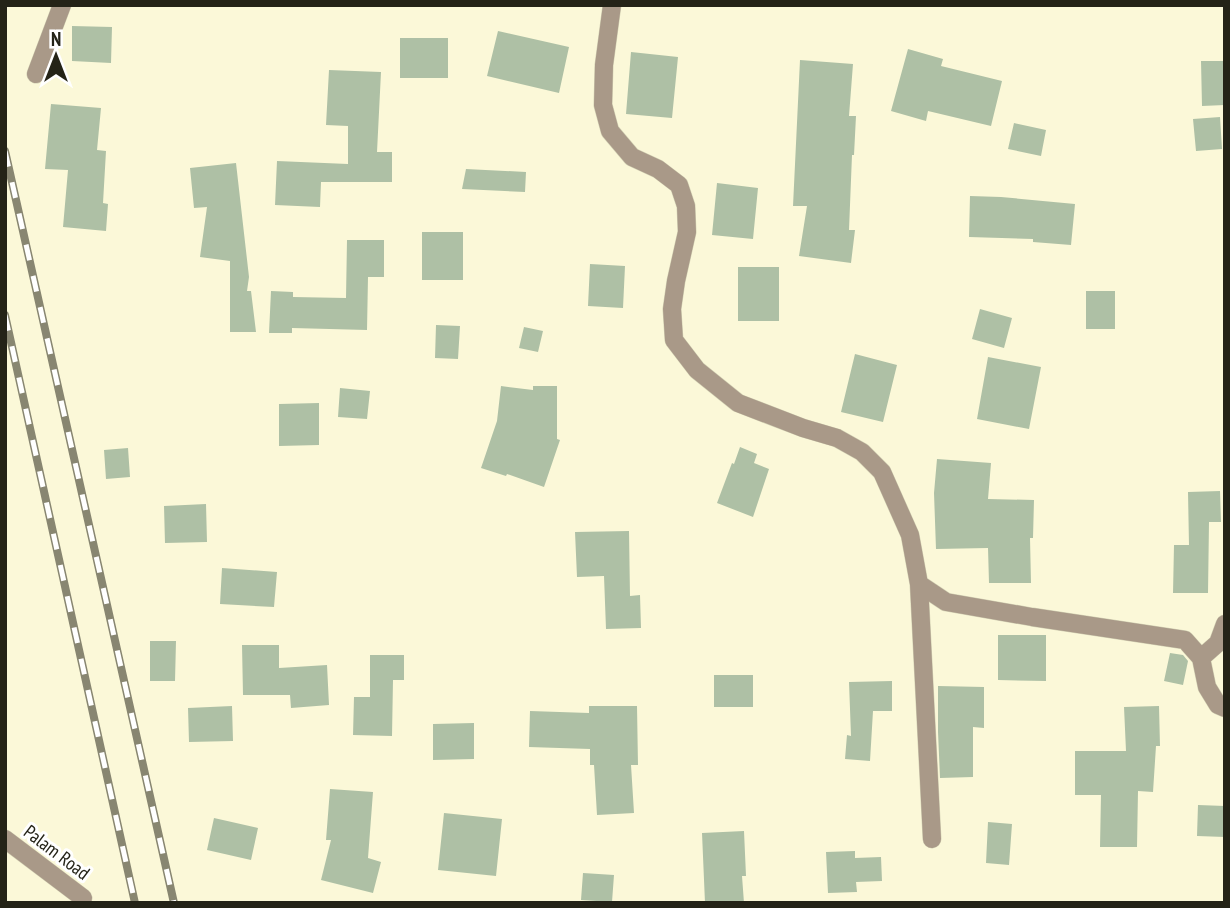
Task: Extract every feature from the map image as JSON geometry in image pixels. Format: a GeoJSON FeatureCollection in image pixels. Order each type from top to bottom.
{"type":"FeatureCollection","features":[{"type":"Feature","properties":{"kind":"street"},"geometry":{"type":"LineString","coordinates":[[36,74],[62,5]]}},
{"type":"Feature","properties":{"kind":"street"},"geometry":{"type":"LineString","coordinates":[[612,5],[604,65],[603,105],[610,131],[632,156],[658,169],[679,185],[686,206],[687,232],[672,309],[674,340],[697,370],[738,403],[837,438],[862,452],[881,471],[910,534],[919,584],[932,839]]}},
{"type":"Feature","properties":{"kind":"street"},"geometry":{"type":"LineString","coordinates":[[919,584],[946,602],[1185,640],[1201,658],[1207,687],[1218,705],[1225,708]]}},
{"type":"Feature","properties":{"kind":"street"},"geometry":{"type":"LineString","coordinates":[[1201,658],[1218,643],[1225,624]]}},
{"type":"Feature","properties":{"kind":"street","name":"Palam Road"},"geometry":{"type":"LineString","coordinates":[[5,839],[83,898]]}},
{"type":"Feature","properties":{"kind":"building"},"geometry":{"type":"Polygon","coordinates":[[[72,26],[112,27],[111,63],[72,61],[72,26]]]}},
{"type":"Feature","properties":{"kind":"building"},"geometry":{"type":"Polygon","coordinates":[[[498,31],[569,47],[559,93],[487,76],[498,31]]]}},
{"type":"Feature","properties":{"kind":"building"},"geometry":{"type":"Polygon","coordinates":[[[400,38],[448,38],[448,78],[400,78],[400,38]]]}},
{"type":"Feature","properties":{"kind":"building"},"geometry":{"type":"Polygon","coordinates":[[[908,49],[943,59],[941,66],[1002,81],[991,126],[928,111],[926,121],[891,111],[908,49]]]}},
{"type":"Feature","properties":{"kind":"building"},"geometry":{"type":"Polygon","coordinates":[[[631,52],[678,57],[672,118],[626,114],[631,52]]]}},
{"type":"Feature","properties":{"kind":"building"},"geometry":{"type":"Polygon","coordinates":[[[800,60],[853,64],[849,116],[856,116],[849,230],[855,230],[851,263],[799,256],[807,206],[793,206],[800,60]]]}},
{"type":"Feature","properties":{"kind":"building"},"geometry":{"type":"Polygon","coordinates":[[[1201,61],[1225,61],[1225,105],[1202,106],[1201,61]]]}},
{"type":"Feature","properties":{"kind":"building"},"geometry":{"type":"Polygon","coordinates":[[[329,70],[381,72],[377,152],[392,152],[392,182],[321,182],[320,207],[275,205],[277,161],[348,164],[348,126],[326,125],[329,70]]]}},
{"type":"Feature","properties":{"kind":"building"},"geometry":{"type":"Polygon","coordinates":[[[51,104],[101,108],[97,150],[106,151],[103,203],[108,204],[106,231],[63,227],[68,170],[45,169],[51,104]]]}},
{"type":"Feature","properties":{"kind":"building"},"geometry":{"type":"Polygon","coordinates":[[[1220,117],[1222,149],[1196,151],[1193,119],[1220,117]]]}},
{"type":"Feature","properties":{"kind":"building"},"geometry":{"type":"Polygon","coordinates":[[[1014,123],[1046,130],[1041,156],[1008,149],[1014,123]]]}},
{"type":"Feature","properties":{"kind":"building"},"geometry":{"type":"Polygon","coordinates":[[[236,163],[249,277],[247,291],[251,291],[256,332],[230,332],[230,261],[200,257],[207,207],[194,208],[190,168],[236,163]]]}},
{"type":"Feature","properties":{"kind":"building"},"geometry":{"type":"Polygon","coordinates":[[[466,169],[526,172],[525,192],[462,189],[466,169]]]}},
{"type":"Feature","properties":{"kind":"building"},"geometry":{"type":"Polygon","coordinates":[[[717,183],[758,188],[753,239],[712,235],[717,183]]]}},
{"type":"Feature","properties":{"kind":"building"},"geometry":{"type":"Polygon","coordinates":[[[970,196],[1075,204],[1071,245],[1033,242],[1033,239],[969,237],[970,196]]]}},
{"type":"Feature","properties":{"kind":"building"},"geometry":{"type":"Polygon","coordinates":[[[422,232],[463,232],[463,280],[422,280],[422,232]]]}},
{"type":"Feature","properties":{"kind":"building"},"geometry":{"type":"Polygon","coordinates":[[[347,240],[384,240],[384,277],[368,277],[367,330],[292,328],[292,333],[269,333],[271,291],[293,292],[293,297],[346,298],[347,240]]]}},
{"type":"Feature","properties":{"kind":"building"},"geometry":{"type":"Polygon","coordinates":[[[590,264],[625,266],[623,308],[588,306],[590,264]]]}},
{"type":"Feature","properties":{"kind":"building"},"geometry":{"type":"Polygon","coordinates":[[[738,267],[779,267],[779,321],[738,321],[738,267]]]}},
{"type":"Feature","properties":{"kind":"building"},"geometry":{"type":"Polygon","coordinates":[[[1086,291],[1115,291],[1115,329],[1086,329],[1086,291]]]}},
{"type":"Feature","properties":{"kind":"building"},"geometry":{"type":"Polygon","coordinates":[[[980,309],[1012,318],[1004,348],[972,339],[980,309]]]}},
{"type":"Feature","properties":{"kind":"building"},"geometry":{"type":"Polygon","coordinates":[[[436,325],[460,326],[458,359],[435,358],[436,325]]]}},
{"type":"Feature","properties":{"kind":"building"},"geometry":{"type":"Polygon","coordinates":[[[524,327],[543,331],[538,352],[519,348],[524,327]]]}},
{"type":"Feature","properties":{"kind":"building"},"geometry":{"type":"Polygon","coordinates":[[[855,354],[897,365],[883,422],[841,412],[855,354]]]}},
{"type":"Feature","properties":{"kind":"building"},"geometry":{"type":"Polygon","coordinates":[[[988,357],[1041,367],[1029,429],[977,419],[988,357]]]}},
{"type":"Feature","properties":{"kind":"building"},"geometry":{"type":"Polygon","coordinates":[[[501,386],[533,390],[533,386],[557,386],[557,439],[560,440],[544,487],[481,468],[497,421],[501,386]]]}},
{"type":"Feature","properties":{"kind":"building"},"geometry":{"type":"Polygon","coordinates":[[[340,388],[370,391],[367,419],[338,417],[340,388]]]}},
{"type":"Feature","properties":{"kind":"building"},"geometry":{"type":"Polygon","coordinates":[[[319,403],[319,445],[279,446],[279,404],[319,403]]]}},
{"type":"Feature","properties":{"kind":"building"},"geometry":{"type":"Polygon","coordinates":[[[740,447],[757,454],[754,463],[769,469],[753,517],[717,503],[740,447]]]}},
{"type":"Feature","properties":{"kind":"building"},"geometry":{"type":"Polygon","coordinates":[[[128,448],[130,477],[106,479],[104,450],[128,448]]]}},
{"type":"Feature","properties":{"kind":"building"},"geometry":{"type":"Polygon","coordinates":[[[937,459],[991,463],[988,499],[1034,500],[1033,538],[1030,538],[1031,583],[989,583],[988,548],[936,549],[934,493],[937,459]]]}},
{"type":"Feature","properties":{"kind":"building"},"geometry":{"type":"Polygon","coordinates":[[[1220,491],[1221,522],[1209,522],[1208,593],[1173,593],[1174,545],[1189,545],[1188,492],[1220,491]]]}},
{"type":"Feature","properties":{"kind":"building"},"geometry":{"type":"Polygon","coordinates":[[[206,504],[207,542],[165,543],[164,506],[206,504]]]}},
{"type":"Feature","properties":{"kind":"building"},"geometry":{"type":"Polygon","coordinates":[[[629,531],[630,596],[640,595],[641,628],[606,629],[604,576],[577,577],[575,532],[629,531]]]}},
{"type":"Feature","properties":{"kind":"building"},"geometry":{"type":"Polygon","coordinates":[[[222,568],[277,572],[274,607],[220,604],[222,568]]]}},
{"type":"Feature","properties":{"kind":"building"},"geometry":{"type":"Polygon","coordinates":[[[998,635],[1046,635],[1046,681],[998,680],[998,635]]]}},
{"type":"Feature","properties":{"kind":"building"},"geometry":{"type":"Polygon","coordinates":[[[150,641],[176,641],[175,681],[150,681],[150,641]]]}},
{"type":"Feature","properties":{"kind":"building"},"geometry":{"type":"Polygon","coordinates":[[[242,645],[279,645],[279,668],[327,665],[329,705],[291,708],[290,695],[243,695],[242,645]]]}},
{"type":"Feature","properties":{"kind":"building"},"geometry":{"type":"Polygon","coordinates":[[[1170,653],[1183,655],[1188,661],[1183,685],[1164,681],[1170,653]]]}},
{"type":"Feature","properties":{"kind":"building"},"geometry":{"type":"Polygon","coordinates":[[[370,655],[404,655],[404,680],[393,680],[392,736],[353,735],[354,697],[370,697],[370,655]]]}},
{"type":"Feature","properties":{"kind":"building"},"geometry":{"type":"Polygon","coordinates":[[[714,675],[753,675],[753,707],[714,707],[714,675]]]}},
{"type":"Feature","properties":{"kind":"building"},"geometry":{"type":"Polygon","coordinates":[[[892,681],[892,711],[873,711],[870,761],[845,759],[847,735],[851,736],[849,682],[892,681]]]}},
{"type":"Feature","properties":{"kind":"building"},"geometry":{"type":"Polygon","coordinates":[[[938,686],[984,687],[984,728],[973,727],[973,777],[940,778],[938,686]]]}},
{"type":"Feature","properties":{"kind":"building"},"geometry":{"type":"Polygon","coordinates":[[[232,706],[233,741],[189,742],[188,708],[232,706]]]}},
{"type":"Feature","properties":{"kind":"building"},"geometry":{"type":"Polygon","coordinates":[[[589,706],[637,706],[638,765],[631,765],[634,813],[597,815],[594,765],[590,765],[590,749],[529,747],[530,711],[589,713],[589,706]]]}},
{"type":"Feature","properties":{"kind":"building"},"geometry":{"type":"Polygon","coordinates":[[[1159,706],[1160,746],[1156,746],[1153,792],[1138,791],[1137,847],[1100,847],[1101,795],[1075,795],[1075,751],[1126,751],[1124,707],[1159,706]]]}},
{"type":"Feature","properties":{"kind":"building"},"geometry":{"type":"Polygon","coordinates":[[[474,723],[474,759],[433,760],[433,724],[474,723]]]}},
{"type":"Feature","properties":{"kind":"building"},"geometry":{"type":"Polygon","coordinates":[[[330,789],[373,792],[368,858],[381,862],[373,893],[321,880],[331,840],[326,840],[330,789]]]}},
{"type":"Feature","properties":{"kind":"building"},"geometry":{"type":"Polygon","coordinates":[[[1198,805],[1225,806],[1225,837],[1197,836],[1198,805]]]}},
{"type":"Feature","properties":{"kind":"building"},"geometry":{"type":"Polygon","coordinates":[[[444,813],[502,819],[496,876],[438,870],[444,813]]]}},
{"type":"Feature","properties":{"kind":"building"},"geometry":{"type":"Polygon","coordinates":[[[214,818],[258,828],[251,860],[207,850],[214,818]]]}},
{"type":"Feature","properties":{"kind":"building"},"geometry":{"type":"Polygon","coordinates":[[[988,822],[1012,824],[1009,865],[986,863],[988,822]]]}},
{"type":"Feature","properties":{"kind":"building"},"geometry":{"type":"Polygon","coordinates":[[[744,831],[744,903],[705,903],[702,833],[744,831]]]}},
{"type":"Feature","properties":{"kind":"building"},"geometry":{"type":"Polygon","coordinates":[[[855,851],[855,858],[881,857],[882,881],[856,882],[857,892],[828,893],[826,852],[855,851]]]}},
{"type":"Feature","properties":{"kind":"building"},"geometry":{"type":"Polygon","coordinates":[[[583,873],[614,875],[612,902],[581,900],[583,873]]]}},
{"type":"Feature","properties":{"kind":"railway"},"geometry":{"type":"LineString","coordinates":[[5,151],[174,903]]}},
{"type":"Feature","properties":{"kind":"railway"},"geometry":{"type":"LineString","coordinates":[[5,315],[135,903]]}}]}
